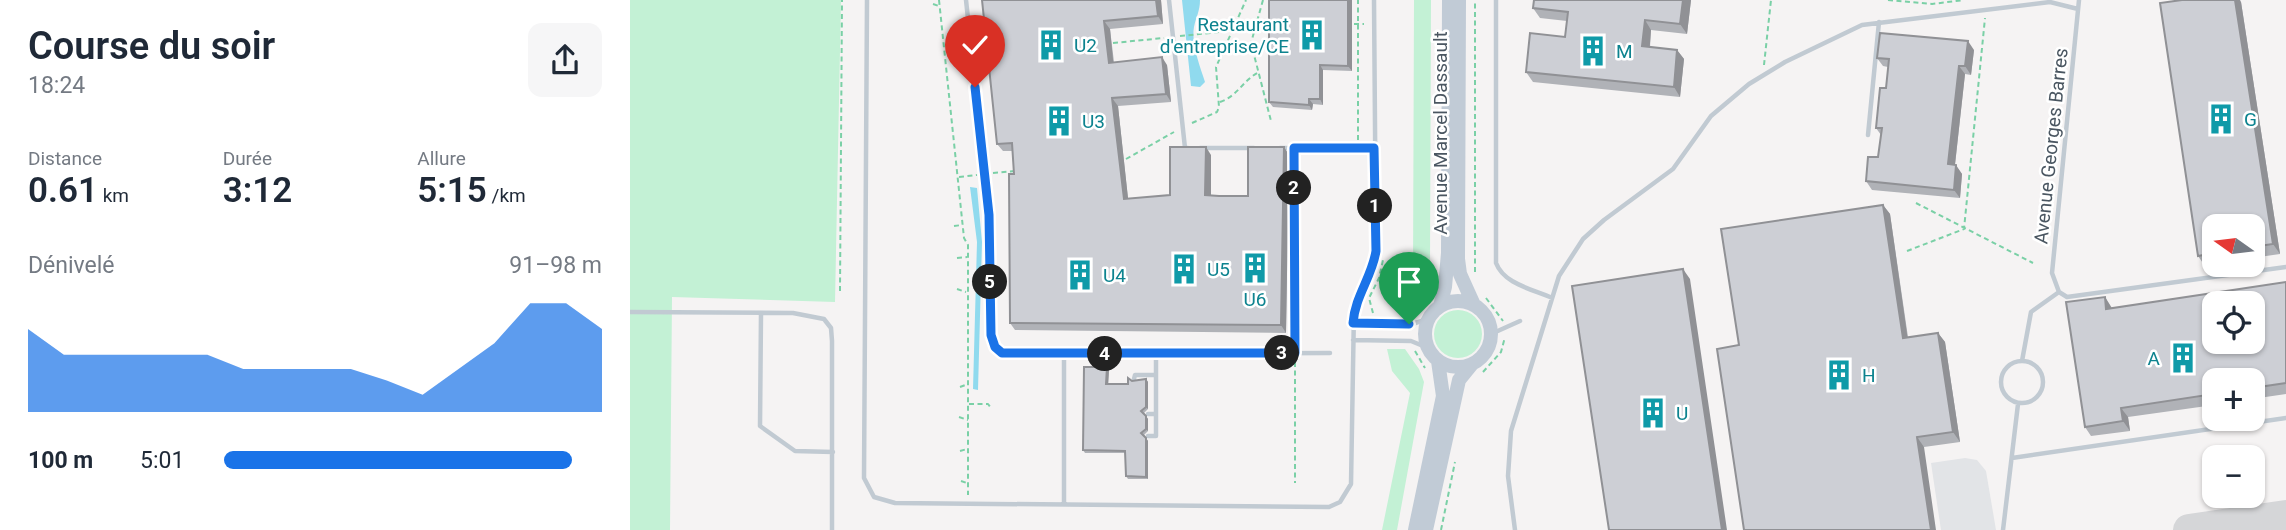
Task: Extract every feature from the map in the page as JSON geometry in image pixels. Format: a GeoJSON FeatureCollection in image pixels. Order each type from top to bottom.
{"type":"FeatureCollection","features":[{"type":"Feature","properties":{"kind":"main road","name":"Avenue Marcel Dassault"},"geometry":{"type":"LineString","coordinates":[[1440,306],[1446,287],[1449,0]]}},
{"type":"Feature","properties":{"kind":"main road","name":"Avenue Marcel Dassault"},"geometry":{"type":"LineString","coordinates":[[1459,0],[1458,259],[1460,274],[1478,299]]}},
{"type":"Feature","properties":{"kind":"main road"},"geometry":{"type":"LineString","coordinates":[[1415,530],[1443,396],[1438,361],[1428,348],[1425,338],[1428,319],[1440,306],[1457,300],[1478,299],[1491,334],[1477,369],[1459,380],[1426,530]]}},
{"type":"Feature","properties":{"kind":"main road"},"geometry":{"type":"LineString","coordinates":[[1438,361],[1455,367],[1477,369]]}},
{"type":"Feature","properties":{"kind":"lane"},"geometry":{"type":"LineString","coordinates":[[867,0],[864,478],[874,497],[884,502],[1329,507],[1340,502],[1351,484],[1353,323],[1359,295],[1374,263],[1376,251],[1374,0]]}},
{"type":"Feature","properties":{"kind":"lane"},"geometry":{"type":"LineString","coordinates":[[966,0],[989,215],[991,335],[995,347],[1012,354],[1330,353]]}},
{"type":"Feature","properties":{"kind":"lane"},"geometry":{"type":"LineString","coordinates":[[1169,0],[1185,148],[1374,148]]}},
{"type":"Feature","properties":{"kind":"lane"},"geometry":{"type":"LineString","coordinates":[[1496,0],[1496,262],[1499,271],[1511,281],[1552,298]]}},
{"type":"Feature","properties":{"kind":"lane"},"geometry":{"type":"LineString","coordinates":[[2018,0],[2028,6]]}},
{"type":"Feature","properties":{"kind":"lane","name":"Avenue Georges Barres"},"geometry":{"type":"LineString","coordinates":[[2060,292],[2052,273],[2079,0]]}},
{"type":"Feature","properties":{"kind":"lane"},"geometry":{"type":"LineString","coordinates":[[1515,530],[1508,476],[1511,431],[1559,276],[1583,239],[1604,220],[1673,169],[1711,116],[1766,74],[1863,25],[2050,2],[2078,9]]}},
{"type":"Feature","properties":{"kind":"lane"},"geometry":{"type":"LineString","coordinates":[[1868,135],[1879,23]]}},
{"type":"Feature","properties":{"kind":"lane"},"geometry":{"type":"LineString","coordinates":[[2022,361],[2031,312],[2060,292],[2067,297],[2286,267]]}},
{"type":"Feature","properties":{"kind":"lane"},"geometry":{"type":"LineString","coordinates":[[630,312],[811,314],[824,319],[831,328],[832,530]]}},
{"type":"Feature","properties":{"kind":"lane"},"geometry":{"type":"LineString","coordinates":[[761,313],[760,426],[794,451],[833,453]]}},
{"type":"Feature","properties":{"kind":"lane"},"geometry":{"type":"LineString","coordinates":[[1353,323],[1409,324],[1428,319]]}},
{"type":"Feature","properties":{"kind":"lane"},"geometry":{"type":"LineString","coordinates":[[1491,334],[1520,321]]}},
{"type":"Feature","properties":{"kind":"lane"},"geometry":{"type":"LineString","coordinates":[[1353,340],[1409,341],[1428,348]]}},
{"type":"Feature","properties":{"kind":"lane"},"geometry":{"type":"LineString","coordinates":[[1064,354],[1064,504]]}},
{"type":"Feature","properties":{"kind":"lane"},"geometry":{"type":"LineString","coordinates":[[1148,436],[1156,436],[1156,354]]}},
{"type":"Feature","properties":{"kind":"lane"},"geometry":{"type":"LineString","coordinates":[[2022,361],[2040,370],[2043,383],[2033,401],[2018,404],[2006,397],[2000,383],[2009,365],[2022,361]]}},
{"type":"Feature","properties":{"kind":"lane"},"geometry":{"type":"LineString","coordinates":[[1134,379],[1135,375],[1156,376]]}},
{"type":"Feature","properties":{"kind":"lane"},"geometry":{"type":"LineString","coordinates":[[2003,530],[2018,404]]}},
{"type":"Feature","properties":{"kind":"lane"},"geometry":{"type":"LineString","coordinates":[[1148,414],[1156,414]]}},
{"type":"Feature","properties":{"kind":"lane"},"geometry":{"type":"LineString","coordinates":[[2012,458],[2286,418]]}},
{"type":"Feature","properties":{"kind":"path"},"geometry":{"type":"LineString","coordinates":[[840,291],[842,0]]}},
{"type":"Feature","properties":{"kind":"path"},"geometry":{"type":"LineString","coordinates":[[939,0],[962,225],[968,257],[968,503]]}},
{"type":"Feature","properties":{"kind":"path"},"geometry":{"type":"LineString","coordinates":[[1126,159],[1217,112],[1220,102],[1216,88],[1216,67],[1246,0]]}},
{"type":"Feature","properties":{"kind":"path"},"geometry":{"type":"LineString","coordinates":[[1263,0],[1251,43],[1270,121]]}},
{"type":"Feature","properties":{"kind":"path"},"geometry":{"type":"LineString","coordinates":[[1358,0],[1358,148]]}},
{"type":"Feature","properties":{"kind":"path"},"geometry":{"type":"LineString","coordinates":[[1475,0],[1475,273]]}},
{"type":"Feature","properties":{"kind":"path"},"geometry":{"type":"LineString","coordinates":[[1766,74],[1770,0]]}},
{"type":"Feature","properties":{"kind":"path"},"geometry":{"type":"LineString","coordinates":[[1888,0],[1933,4],[1964,0]]}},
{"type":"Feature","properties":{"kind":"path"},"geometry":{"type":"LineString","coordinates":[[933,5],[940,6]]}},
{"type":"Feature","properties":{"kind":"path"},"geometry":{"type":"LineString","coordinates":[[1964,229],[1986,11]]}},
{"type":"Feature","properties":{"kind":"path"},"geometry":{"type":"LineString","coordinates":[[937,38],[943,34]]}},
{"type":"Feature","properties":{"kind":"path"},"geometry":{"type":"LineString","coordinates":[[941,68],[947,69]]}},
{"type":"Feature","properties":{"kind":"path"},"geometry":{"type":"LineString","coordinates":[[1220,102],[1236,95],[1252,76],[1260,72]]}},
{"type":"Feature","properties":{"kind":"path"},"geometry":{"type":"LineString","coordinates":[[944,101],[950,98]]}},
{"type":"Feature","properties":{"kind":"path"},"geometry":{"type":"LineString","coordinates":[[946,128],[954,130]]}},
{"type":"Feature","properties":{"kind":"path"},"geometry":{"type":"LineString","coordinates":[[1294,148],[1295,483]]}},
{"type":"Feature","properties":{"kind":"path"},"geometry":{"type":"LineString","coordinates":[[959,177],[1017,171]]}},
{"type":"Feature","properties":{"kind":"path"},"geometry":{"type":"LineString","coordinates":[[954,195],[960,193]]}},
{"type":"Feature","properties":{"kind":"path"},"geometry":{"type":"LineString","coordinates":[[1916,203],[2032,264]]}},
{"type":"Feature","properties":{"kind":"path"},"geometry":{"type":"LineString","coordinates":[[954,226],[962,225]]}},
{"type":"Feature","properties":{"kind":"path"},"geometry":{"type":"LineString","coordinates":[[1907,251],[1964,229]]}},
{"type":"Feature","properties":{"kind":"path"},"geometry":{"type":"LineString","coordinates":[[957,258],[968,257]]}},
{"type":"Feature","properties":{"kind":"path"},"geometry":{"type":"LineString","coordinates":[[1409,324],[1412,314],[1426,298],[1446,287]]}},
{"type":"Feature","properties":{"kind":"path"},"geometry":{"type":"LineString","coordinates":[[957,289],[968,293]]}},
{"type":"Feature","properties":{"kind":"path"},"geometry":{"type":"LineString","coordinates":[[1477,369],[1501,352],[1506,327],[1500,314],[1478,299]]}},
{"type":"Feature","properties":{"kind":"path"},"geometry":{"type":"LineString","coordinates":[[960,323],[968,321]]}},
{"type":"Feature","properties":{"kind":"path"},"geometry":{"type":"LineString","coordinates":[[1409,341],[1430,376]]}},
{"type":"Feature","properties":{"kind":"path"},"geometry":{"type":"LineString","coordinates":[[960,353],[968,356]]}},
{"type":"Feature","properties":{"kind":"path"},"geometry":{"type":"LineString","coordinates":[[960,387],[968,384]]}},
{"type":"Feature","properties":{"kind":"path"},"geometry":{"type":"LineString","coordinates":[[968,404],[988,404],[991,408]]}},
{"type":"Feature","properties":{"kind":"path"},"geometry":{"type":"LineString","coordinates":[[960,417],[968,420]]}},
{"type":"Feature","properties":{"kind":"path"},"geometry":{"type":"LineString","coordinates":[[960,451],[968,448]]}},
{"type":"Feature","properties":{"kind":"path"},"geometry":{"type":"LineString","coordinates":[[1441,530],[1457,456]]}},
{"type":"Feature","properties":{"kind":"path"},"geometry":{"type":"LineString","coordinates":[[961,481],[968,483]]}},
{"type":"Feature","properties":{"kind":"shaded area"},"geometry":{"type":"Polygon","coordinates":[[[1965,458],[1977,460],[1986,471],[1996,530],[1941,530],[1931,463],[1965,458]]]}},
{"type":"Feature","properties":{"kind":"green space"},"geometry":{"type":"Polygon","coordinates":[[[630,0],[841,0],[835,302],[672,297],[670,530],[630,530],[630,0]]]}},
{"type":"Feature","properties":{"kind":"green space"},"geometry":{"type":"Polygon","coordinates":[[[1414,0],[1431,0],[1430,268],[1402,307],[1392,308],[1413,276],[1414,0]]]}},
{"type":"Feature","properties":{"kind":"green space"},"geometry":{"type":"Polygon","coordinates":[[[1458,310],[1467,311],[1475,317],[1481,325],[1481,343],[1475,351],[1467,357],[1458,358],[1449,357],[1441,351],[1435,343],[1434,334],[1435,325],[1441,317],[1449,311],[1458,310]]]}},
{"type":"Feature","properties":{"kind":"green space"},"geometry":{"type":"Polygon","coordinates":[[[1387,349],[1405,349],[1419,369],[1424,382],[1397,530],[1382,530],[1410,393],[1392,371],[1387,349]]]}},
{"type":"Feature","properties":{"kind":"water"},"geometry":{"type":"Polygon","coordinates":[[[1182,0],[1200,0],[1193,34],[1196,55],[1205,82],[1200,87],[1191,86],[1182,0]]]}},
{"type":"Feature","properties":{"kind":"water"},"geometry":{"type":"Polygon","coordinates":[[[970,187],[977,188],[982,242],[978,390],[973,389],[977,242],[970,187]]]}},
{"type":"Feature","properties":{"kind":"building"},"geometry":{"type":"Polygon","coordinates":[[[982,0],[1156,0],[1158,16],[1104,21],[1109,63],[1162,57],[1166,94],[1112,98],[1124,199],[1170,195],[1170,147],[1206,147],[1205,195],[1248,196],[1248,147],[1284,147],[1281,325],[1010,323],[1009,174],[1014,174],[1012,143],[997,144],[982,0]]]}},
{"type":"Feature","properties":{"kind":"building","name":"Restaurant d'entreprise/CE"},"geometry":{"type":"Polygon","coordinates":[[[1269,0],[1348,0],[1348,66],[1320,65],[1320,99],[1309,99],[1309,105],[1269,102],[1269,0]]]}},
{"type":"Feature","properties":{"kind":"building","name":"M"},"geometry":{"type":"Polygon","coordinates":[[[1534,0],[1683,0],[1680,24],[1645,20],[1642,46],[1677,50],[1674,87],[1526,72],[1530,33],[1565,37],[1568,12],[1533,8],[1534,0]]]}},
{"type":"Feature","properties":{"kind":"building","name":"G"},"geometry":{"type":"Polygon","coordinates":[[[2182,0],[2235,0],[2273,244],[2265,245],[2265,214],[2202,214],[2202,255],[2198,256],[2160,3],[2182,0]]]}},
{"type":"Feature","properties":{"kind":"building"},"geometry":{"type":"Polygon","coordinates":[[[1880,33],[1968,41],[1965,66],[1959,66],[1948,164],[1956,165],[1954,190],[1866,181],[1868,157],[1878,157],[1882,128],[1876,128],[1880,88],[1886,88],[1889,59],[1877,58],[1880,33]]]}},
{"type":"Feature","properties":{"kind":"building","name":"H"},"geometry":{"type":"Polygon","coordinates":[[[1883,205],[1903,338],[1938,333],[1953,432],[1917,437],[1931,530],[1744,530],[1717,349],[1739,345],[1721,229],[1883,205]]]}},
{"type":"Feature","properties":{"kind":"building","name":"U"},"geometry":{"type":"Polygon","coordinates":[[[1683,269],[1722,530],[1609,530],[1572,286],[1683,269]]]}},
{"type":"Feature","properties":{"kind":"building","name":"A"},"geometry":{"type":"Polygon","coordinates":[[[2286,282],[2286,383],[2265,386],[2265,368],[2202,368],[2202,396],[2121,408],[2123,421],[2085,427],[2066,302],[2105,297],[2106,309],[2202,295],[2202,354],[2265,354],[2265,291],[2226,291],[2286,282]]]}},
{"type":"Feature","properties":{"kind":"building"},"geometry":{"type":"Polygon","coordinates":[[[1084,367],[1107,367],[1106,384],[1128,384],[1128,378],[1132,381],[1146,379],[1146,407],[1141,411],[1146,416],[1146,429],[1141,433],[1146,438],[1146,477],[1126,476],[1125,451],[1083,450],[1084,367]]]}},
{"type":"Feature","properties":{"kind":"taxiway"},"geometry":{"type":"LineString","coordinates":[[2189,530],[2286,516]]}},
{"type":"Feature","properties":{"kind":"place","name":"Restaurant d'entreprise/CE"},"geometry":{"type":"Point","coordinates":[1312,35]}},
{"type":"Feature","properties":{"kind":"place","name":"U2"},"geometry":{"type":"Point","coordinates":[1051,45]}},
{"type":"Feature","properties":{"kind":"place","name":"M"},"geometry":{"type":"Point","coordinates":[1593,51]}},
{"type":"Feature","properties":{"kind":"place","name":"G"},"geometry":{"type":"Point","coordinates":[2221,119]}},
{"type":"Feature","properties":{"kind":"place","name":"U3"},"geometry":{"type":"Point","coordinates":[1059,121]}},
{"type":"Feature","properties":{"kind":"place","name":"U6"},"geometry":{"type":"Point","coordinates":[1255,268]}},
{"type":"Feature","properties":{"kind":"place","name":"U5"},"geometry":{"type":"Point","coordinates":[1184,269]}},
{"type":"Feature","properties":{"kind":"place","name":"U4"},"geometry":{"type":"Point","coordinates":[1080,275]}},
{"type":"Feature","properties":{"kind":"place","name":"A"},"geometry":{"type":"Point","coordinates":[2183,358]}},
{"type":"Feature","properties":{"kind":"place","name":"H"},"geometry":{"type":"Point","coordinates":[1839,375]}},
{"type":"Feature","properties":{"kind":"place","name":"U"},"geometry":{"type":"Point","coordinates":[1653,413]}},
{"type":"Feature","properties":{"kind":"route"},"geometry":{"type":"LineString","coordinates":[[975,87],[989,215],[991,335],[995,347],[1002,353],[1295,353],[1294,148],[1374,148],[1376,251],[1370,274],[1354,310],[1353,323],[1409,324]]}}]}
